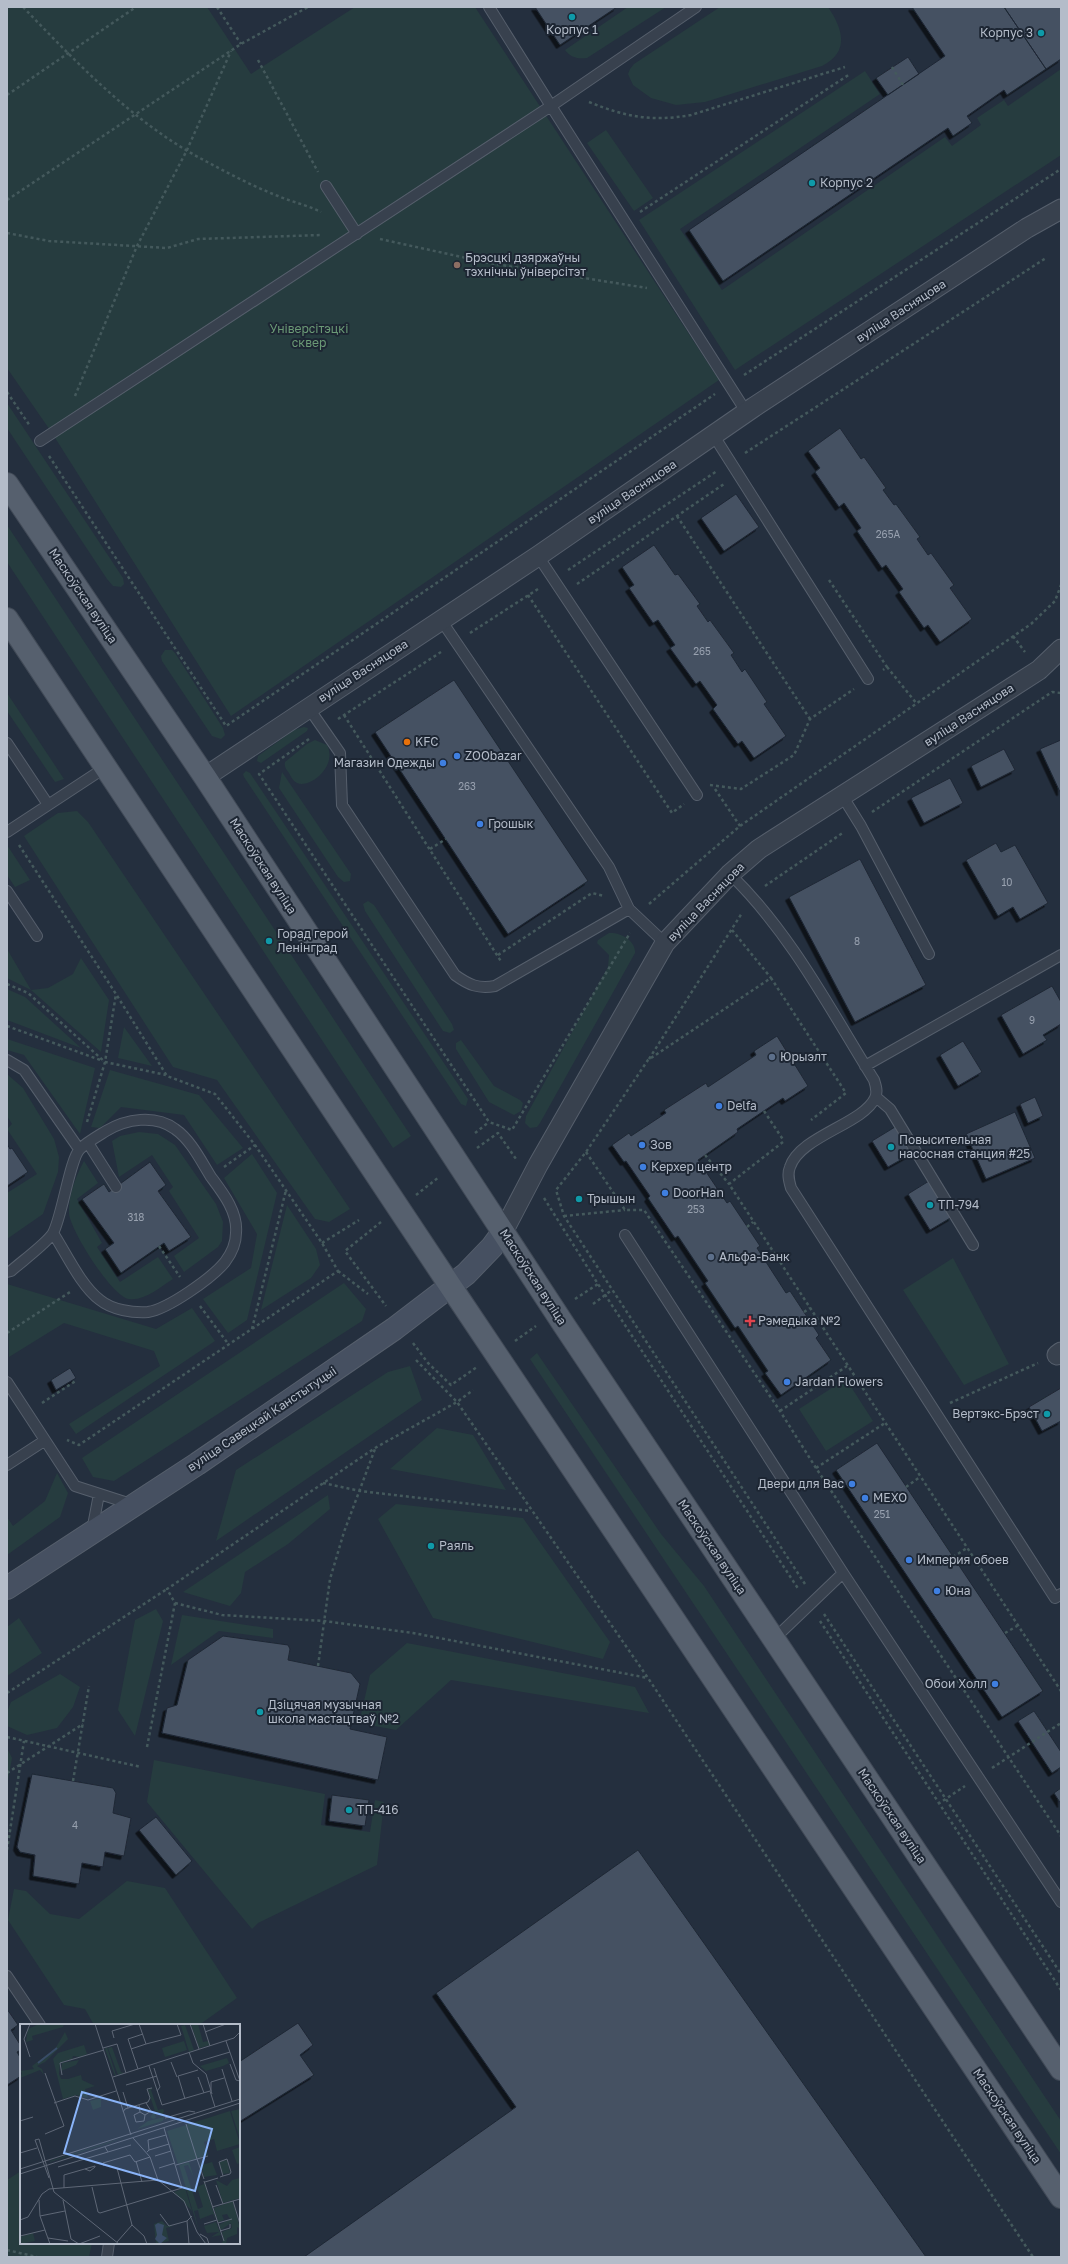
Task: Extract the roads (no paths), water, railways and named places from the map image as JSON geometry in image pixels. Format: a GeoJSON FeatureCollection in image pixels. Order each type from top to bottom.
{"type":"FeatureCollection","features":[{"type":"Feature","properties":{"kind":"main road","name":"Маскоўская вуліца"},"geometry":{"type":"LineString","coordinates":[[7,484],[205,777],[457,1163],[1061,2069]]}},
{"type":"Feature","properties":{"kind":"main road","name":"Маскоўская вуліца"},"geometry":{"type":"LineString","coordinates":[[7,619],[451,1287],[1061,2197]]}},
{"type":"Feature","properties":{"kind":"main road","name":"вуліца Савецкай Канстытуцыі"},"geometry":{"type":"LineString","coordinates":[[7,1588],[204,1460],[394,1329],[451,1287],[480,1261],[503,1232]]}},
{"type":"Feature","properties":{"kind":"street","name":"вуліца Васняцова"},"geometry":{"type":"LineString","coordinates":[[205,777],[308,707],[538,556],[747,413],[1027,228],[1061,209]]}},
{"type":"Feature","properties":{"kind":"street","name":"вуліца Васняцова"},"geometry":{"type":"LineString","coordinates":[[503,1232],[538,1165],[665,944],[730,874],[759,850],[1039,670],[1061,649]]}},
{"type":"Feature","properties":{"kind":"lane"},"geometry":{"type":"LineString","coordinates":[[489,7],[747,413]]}},
{"type":"Feature","properties":{"kind":"lane"},"geometry":{"type":"LineString","coordinates":[[40,441],[354,230],[551,106],[696,7]]}},
{"type":"Feature","properties":{"kind":"lane"},"geometry":{"type":"LineString","coordinates":[[326,186],[354,230]]}},
{"type":"Feature","properties":{"kind":"lane"},"geometry":{"type":"LineString","coordinates":[[714,436],[868,679]]}},
{"type":"Feature","properties":{"kind":"lane"},"geometry":{"type":"LineString","coordinates":[[538,556],[697,795]]}},
{"type":"Feature","properties":{"kind":"lane"},"geometry":{"type":"LineString","coordinates":[[441,620],[610,867],[628,906],[665,944]]}},
{"type":"Feature","properties":{"kind":"lane"},"geometry":{"type":"LineString","coordinates":[[308,707],[340,753],[342,805],[455,975],[467,983],[480,988],[495,986],[628,906]]}},
{"type":"Feature","properties":{"kind":"lane"},"geometry":{"type":"LineString","coordinates":[[7,743],[47,803]]}},
{"type":"Feature","properties":{"kind":"lane"},"geometry":{"type":"LineString","coordinates":[[8,831],[47,803],[106,767]]}},
{"type":"Feature","properties":{"kind":"lane"},"geometry":{"type":"LineString","coordinates":[[843,797],[859,822],[929,954]]}},
{"type":"Feature","properties":{"kind":"lane"},"geometry":{"type":"LineString","coordinates":[[730,874],[752,895],[787,941],[874,1080],[876,1097],[890,1109],[973,1245]]}},
{"type":"Feature","properties":{"kind":"lane"},"geometry":{"type":"LineString","coordinates":[[7,891],[38,936]]}},
{"type":"Feature","properties":{"kind":"lane"},"geometry":{"type":"LineString","coordinates":[[865,1066],[1061,955]]}},
{"type":"Feature","properties":{"kind":"lane"},"geometry":{"type":"LineString","coordinates":[[7,1060],[24,1070],[79,1150]]}},
{"type":"Feature","properties":{"kind":"lane"},"geometry":{"type":"LineString","coordinates":[[876,1097],[866,1109],[800,1151],[789,1168],[789,1179],[795,1197],[1055,1598],[1061,1594]]}},
{"type":"Feature","properties":{"kind":"lane"},"geometry":{"type":"LineString","coordinates":[[7,1272],[11,1271],[53,1233],[79,1150],[88,1143],[123,1123],[143,1119],[160,1122],[175,1128],[186,1140],[226,1199],[234,1215],[236,1233],[233,1249],[215,1273],[164,1306],[150,1312],[134,1312],[116,1308],[100,1301],[84,1283],[53,1233]]}},
{"type":"Feature","properties":{"kind":"lane"},"geometry":{"type":"LineString","coordinates":[[88,1143],[116,1187]]}},
{"type":"Feature","properties":{"kind":"lane"},"geometry":{"type":"LineString","coordinates":[[625,1236],[844,1573],[1061,1902]]}},
{"type":"Feature","properties":{"kind":"lane"},"geometry":{"type":"LineString","coordinates":[[7,1382],[75,1486],[134,1505]]}},
{"type":"Feature","properties":{"kind":"lane"},"geometry":{"type":"LineString","coordinates":[[7,1465],[44,1440]]}},
{"type":"Feature","properties":{"kind":"lane"},"geometry":{"type":"LineString","coordinates":[[91,1533],[99,1494]]}},
{"type":"Feature","properties":{"kind":"lane"},"geometry":{"type":"LineString","coordinates":[[774,1639],[844,1573]]}},
{"type":"Feature","properties":{"kind":"lane"},"geometry":{"type":"LineString","coordinates":[[7,1976],[39,2024]]}},
{"type":"Feature","properties":{"kind":"lane"},"geometry":{"type":"LineString","coordinates":[[107,2257],[109,2244]]}},
{"type":"Feature","properties":{"kind":"place","name":"Корпус 1"},"geometry":{"type":"Point","coordinates":[572,17]}},
{"type":"Feature","properties":{"kind":"place","name":"Корпус 3"},"geometry":{"type":"Point","coordinates":[1041,33]}},
{"type":"Feature","properties":{"kind":"place","name":"Корпус 2"},"geometry":{"type":"Point","coordinates":[812,183]}},
{"type":"Feature","properties":{"kind":"place","name":"Брэсцкі дзяржаўны тэхнічны ўніверсітэт"},"geometry":{"type":"Point","coordinates":[457,265]}},
{"type":"Feature","properties":{"kind":"place","name":"KFC"},"geometry":{"type":"Point","coordinates":[407,742]}},
{"type":"Feature","properties":{"kind":"place","name":"ZOObazar"},"geometry":{"type":"Point","coordinates":[457,756]}},
{"type":"Feature","properties":{"kind":"place","name":"Магазин Одежды"},"geometry":{"type":"Point","coordinates":[443,763]}},
{"type":"Feature","properties":{"kind":"place","name":"Грошык"},"geometry":{"type":"Point","coordinates":[480,824]}},
{"type":"Feature","properties":{"kind":"place","name":"Горад герой Ленінград"},"geometry":{"type":"Point","coordinates":[269,941]}},
{"type":"Feature","properties":{"kind":"place","name":"Юрыэлт"},"geometry":{"type":"Point","coordinates":[772,1057]}},
{"type":"Feature","properties":{"kind":"place","name":"Delfa"},"geometry":{"type":"Point","coordinates":[719,1106]}},
{"type":"Feature","properties":{"kind":"place","name":"Зов"},"geometry":{"type":"Point","coordinates":[642,1145]}},
{"type":"Feature","properties":{"kind":"place","name":"Повысительная насосная станция #25"},"geometry":{"type":"Point","coordinates":[891,1147]}},
{"type":"Feature","properties":{"kind":"place","name":"Керхер центр"},"geometry":{"type":"Point","coordinates":[643,1167]}},
{"type":"Feature","properties":{"kind":"place","name":"DoorHan"},"geometry":{"type":"Point","coordinates":[665,1193]}},
{"type":"Feature","properties":{"kind":"place","name":"Трышын"},"geometry":{"type":"Point","coordinates":[579,1199]}},
{"type":"Feature","properties":{"kind":"place","name":"ТП-794"},"geometry":{"type":"Point","coordinates":[930,1205]}},
{"type":"Feature","properties":{"kind":"place","name":"Альфа-Банк"},"geometry":{"type":"Point","coordinates":[711,1257]}},
{"type":"Feature","properties":{"kind":"place","name":"Рэмедыка №2"},"geometry":{"type":"Point","coordinates":[750,1321]}},
{"type":"Feature","properties":{"kind":"place","name":"Jardan Flowers"},"geometry":{"type":"Point","coordinates":[787,1382]}},
{"type":"Feature","properties":{"kind":"place","name":"Вертэкс-Брэст"},"geometry":{"type":"Point","coordinates":[1047,1414]}},
{"type":"Feature","properties":{"kind":"place","name":"Двери для Вас"},"geometry":{"type":"Point","coordinates":[852,1484]}},
{"type":"Feature","properties":{"kind":"place","name":"MEXO"},"geometry":{"type":"Point","coordinates":[865,1498]}},
{"type":"Feature","properties":{"kind":"place","name":"Раяль"},"geometry":{"type":"Point","coordinates":[431,1546]}},
{"type":"Feature","properties":{"kind":"place","name":"Империя обоев"},"geometry":{"type":"Point","coordinates":[909,1560]}},
{"type":"Feature","properties":{"kind":"place","name":"Юна"},"geometry":{"type":"Point","coordinates":[937,1591]}},
{"type":"Feature","properties":{"kind":"place","name":"Обои Холл"},"geometry":{"type":"Point","coordinates":[995,1684]}},
{"type":"Feature","properties":{"kind":"place","name":"Дзіцячая музычная школа мастацтваў №2"},"geometry":{"type":"Point","coordinates":[260,1712]}},
{"type":"Feature","properties":{"kind":"place","name":"ТП-416"},"geometry":{"type":"Point","coordinates":[349,1810]}},
{"type":"Feature","properties":{"kind":"park label","name":"Універсітэцкі сквер"},"geometry":{"type":"Point","coordinates":[309,336]}}]}
